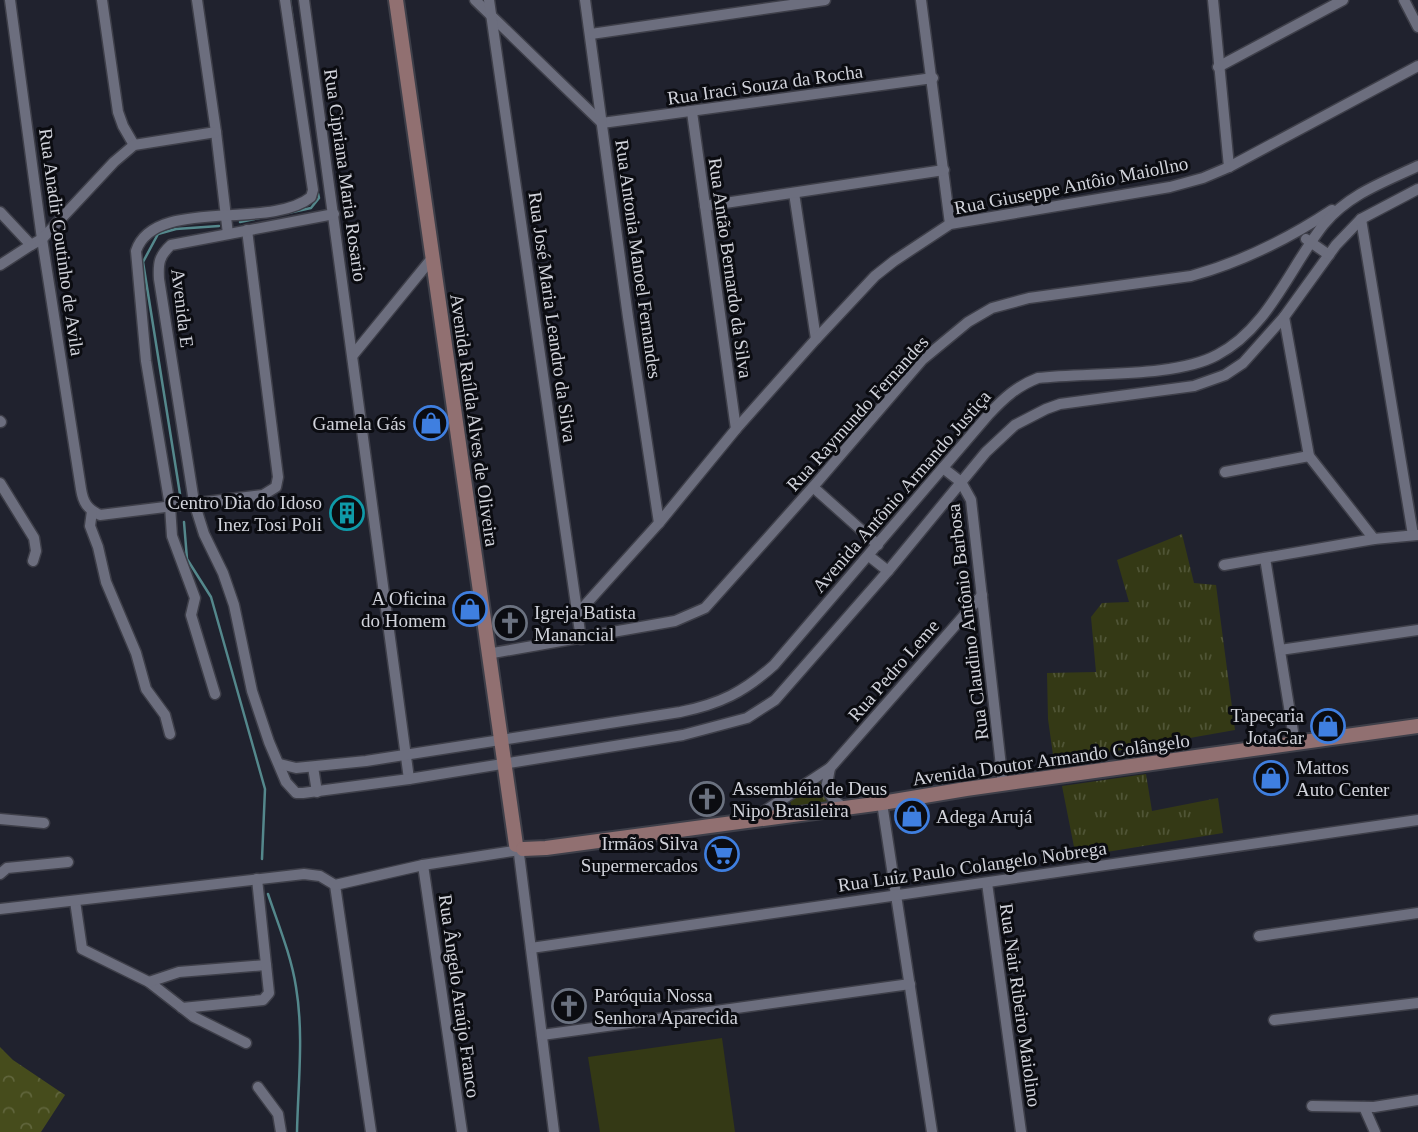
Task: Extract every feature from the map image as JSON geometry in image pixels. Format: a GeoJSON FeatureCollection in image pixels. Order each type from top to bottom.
{"type":"FeatureCollection","features":[{"type":"Feature","properties":{"kind":"street","name":"Rua Anadir Coutinho de Avila"},"geometry":{"type":"LineString","coordinates":[[10,0],[42,239],[82,500],[92,511],[90,526],[106,582],[136,653],[146,689],[165,715],[170,734]]}},
{"type":"Feature","properties":{"kind":"street"},"geometry":{"type":"LineString","coordinates":[[102,0],[118,112],[134,145]]}},
{"type":"Feature","properties":{"kind":"street"},"geometry":{"type":"LineString","coordinates":[[197,0],[228,234]]}},
{"type":"Feature","properties":{"kind":"street"},"geometry":{"type":"LineString","coordinates":[[215,694],[191,615],[195,598],[172,537],[170,506],[146,360],[136,251],[146,234],[163,224],[274,211],[300,204],[311,197],[313,190],[285,0]]}},
{"type":"Feature","properties":{"kind":"street","name":"Rua Cipriana Maria Rosario"},"geometry":{"type":"LineString","coordinates":[[304,0],[354,355],[409,779]]}},
{"type":"Feature","properties":{"kind":"street","name":"Avenida Raílda Alves de Oliveira"},"geometry":{"type":"LineString","coordinates":[[396,0],[487,654],[518,850],[554,1132]]}},
{"type":"Feature","properties":{"kind":"street"},"geometry":{"type":"LineString","coordinates":[[475,0],[603,123]]}},
{"type":"Feature","properties":{"kind":"street","name":"Rua José Maria Leandro da Silva"},"geometry":{"type":"LineString","coordinates":[[489,0],[581,639]]}},
{"type":"Feature","properties":{"kind":"street","name":"Rua Antonia Manoel Fernandes"},"geometry":{"type":"LineString","coordinates":[[585,0],[659,523]]}},
{"type":"Feature","properties":{"kind":"street"},"geometry":{"type":"LineString","coordinates":[[591,34],[825,0]]}},
{"type":"Feature","properties":{"kind":"street"},"geometry":{"type":"LineString","coordinates":[[921,0],[950,224]]}},
{"type":"Feature","properties":{"kind":"street"},"geometry":{"type":"LineString","coordinates":[[1213,0],[1229,167]]}},
{"type":"Feature","properties":{"kind":"street"},"geometry":{"type":"LineString","coordinates":[[1218,67],[1343,0]]}},
{"type":"Feature","properties":{"kind":"street"},"geometry":{"type":"LineString","coordinates":[[1404,0],[1418,27]]}},
{"type":"Feature","properties":{"kind":"street","name":"Rua Giuseppe Antôio Maiollno"},"geometry":{"type":"LineString","coordinates":[[577,614],[659,523],[736,429],[875,276],[950,224],[1170,187],[1203,178],[1229,167],[1418,66]]}},
{"type":"Feature","properties":{"kind":"street","name":"Rua Iraci Souza da Rocha"},"geometry":{"type":"LineString","coordinates":[[603,123],[933,78]]}},
{"type":"Feature","properties":{"kind":"street","name":"Rua Antão Bernardo da Silva"},"geometry":{"type":"LineString","coordinates":[[692,112],[736,429]]}},
{"type":"Feature","properties":{"kind":"street"},"geometry":{"type":"LineString","coordinates":[[0,265],[42,239],[114,162],[134,145],[216,132]]}},
{"type":"Feature","properties":{"kind":"street","name":"Avenida Antônio Armando Justiça"},"geometry":{"type":"LineString","coordinates":[[280,764],[288,768],[406,755],[680,712],[712,705],[739,693],[774,665],[1000,402],[1023,384],[1053,376],[1184,366],[1217,355],[1244,336],[1270,305],[1325,223],[1353,196],[1418,166]]}},
{"type":"Feature","properties":{"kind":"street"},"geometry":{"type":"LineString","coordinates":[[705,206],[944,170]]}},
{"type":"Feature","properties":{"kind":"street","name":"Avenida Antônio Armando Justiça"},"geometry":{"type":"LineString","coordinates":[[317,792],[683,735],[747,718],[775,700],[1004,434],[1025,419],[1046,409],[1075,401],[1172,390],[1209,382],[1243,363],[1361,219],[1418,190]]}},
{"type":"Feature","properties":{"kind":"street"},"geometry":{"type":"LineString","coordinates":[[794,193],[816,339]]}},
{"type":"Feature","properties":{"kind":"street","name":"Rua Raymundo Fernandes"},"geometry":{"type":"LineString","coordinates":[[487,654],[675,621],[705,608],[922,360],[968,322],[992,308],[1038,296],[1191,276],[1241,260],[1297,232],[1353,196]]}},
{"type":"Feature","properties":{"kind":"street"},"geometry":{"type":"LineString","coordinates":[[0,212],[31,245]]}},
{"type":"Feature","properties":{"kind":"street","name":"Avenida E"},"geometry":{"type":"LineString","coordinates":[[317,792],[296,793],[286,782],[253,691],[234,605],[223,573],[204,534],[194,502],[158,264],[161,254],[171,245],[334,214]]}},
{"type":"Feature","properties":{"kind":"street"},"geometry":{"type":"LineString","coordinates":[[1224,565],[1374,539],[1416,535],[1361,219]]}},
{"type":"Feature","properties":{"kind":"street"},"geometry":{"type":"LineString","coordinates":[[92,511],[100,514],[263,495],[276,487],[278,477],[247,230]]}},
{"type":"Feature","properties":{"kind":"street"},"geometry":{"type":"LineString","coordinates":[[1297,232],[1329,255]]}},
{"type":"Feature","properties":{"kind":"street"},"geometry":{"type":"LineString","coordinates":[[354,355],[433,257]]}},
{"type":"Feature","properties":{"kind":"street"},"geometry":{"type":"LineString","coordinates":[[1283,317],[1309,456],[1374,539]]}},
{"type":"Feature","properties":{"kind":"street"},"geometry":{"type":"LineString","coordinates":[[1225,472],[1309,456]]}},
{"type":"Feature","properties":{"kind":"street","name":"Rua Claudino Antônio Barbosa"},"geometry":{"type":"LineString","coordinates":[[943,468],[961,482],[971,500],[1003,784]]}},
{"type":"Feature","properties":{"kind":"street"},"geometry":{"type":"LineString","coordinates":[[0,483],[34,538],[36,551],[33,561]]}},
{"type":"Feature","properties":{"kind":"street"},"geometry":{"type":"LineString","coordinates":[[813,487],[878,545]]}},
{"type":"Feature","properties":{"kind":"street"},"geometry":{"type":"LineString","coordinates":[[869,556],[888,571]]}},
{"type":"Feature","properties":{"kind":"street"},"geometry":{"type":"LineString","coordinates":[[1265,558],[1295,744]]}},
{"type":"Feature","properties":{"kind":"street","name":"Rua Pedro Leme"},"geometry":{"type":"LineString","coordinates":[[751,820],[830,768],[982,595]]}},
{"type":"Feature","properties":{"kind":"street"},"geometry":{"type":"LineString","coordinates":[[1280,650],[1418,630]]}},
{"type":"Feature","properties":{"kind":"street","name":"Avenida Doutor Armando Colângelo"},"geometry":{"type":"LineString","coordinates":[[335,885],[423,864],[518,850],[882,803],[1418,726]]}},
{"type":"Feature","properties":{"kind":"street"},"geometry":{"type":"LineString","coordinates":[[313,766],[317,792]]}},
{"type":"Feature","properties":{"kind":"street"},"geometry":{"type":"LineString","coordinates":[[830,768],[826,789],[835,801],[844,807]]}},
{"type":"Feature","properties":{"kind":"street"},"geometry":{"type":"LineString","coordinates":[[882,803],[932,1132]]}},
{"type":"Feature","properties":{"kind":"street"},"geometry":{"type":"LineString","coordinates":[[0,819],[44,823]]}},
{"type":"Feature","properties":{"kind":"street","name":"Rua Luiz Paulo Colangelo Nobrega"},"geometry":{"type":"LineString","coordinates":[[531,948],[1418,820]]}},
{"type":"Feature","properties":{"kind":"street"},"geometry":{"type":"LineString","coordinates":[[0,874],[7,869],[68,862]]}},
{"type":"Feature","properties":{"kind":"street","name":"Rua Ângelo Araújo Franco"},"geometry":{"type":"LineString","coordinates":[[423,864],[462,1132]]}},
{"type":"Feature","properties":{"kind":"street"},"geometry":{"type":"LineString","coordinates":[[0,909],[304,874],[320,876],[335,885],[371,1132]]}},
{"type":"Feature","properties":{"kind":"street"},"geometry":{"type":"LineString","coordinates":[[182,1008],[263,1000],[269,993],[257,878]]}},
{"type":"Feature","properties":{"kind":"street","name":"Rua Nair Ribeiro Maiolino"},"geometry":{"type":"LineString","coordinates":[[986,883],[1021,1132]]}},
{"type":"Feature","properties":{"kind":"street"},"geometry":{"type":"LineString","coordinates":[[75,901],[82,948],[149,982],[194,1017],[246,1043]]}},
{"type":"Feature","properties":{"kind":"street"},"geometry":{"type":"LineString","coordinates":[[1259,936],[1418,913]]}},
{"type":"Feature","properties":{"kind":"street"},"geometry":{"type":"LineString","coordinates":[[149,982],[179,972],[266,965]]}},
{"type":"Feature","properties":{"kind":"street"},"geometry":{"type":"LineString","coordinates":[[542,1035],[910,984]]}},
{"type":"Feature","properties":{"kind":"street"},"geometry":{"type":"LineString","coordinates":[[1274,1020],[1418,1003]]}},
{"type":"Feature","properties":{"kind":"street"},"geometry":{"type":"LineString","coordinates":[[258,1087],[278,1114],[281,1132]]}},
{"type":"Feature","properties":{"kind":"street"},"geometry":{"type":"LineString","coordinates":[[1312,1106],[1364,1107],[1418,1100]]}},
{"type":"Feature","properties":{"kind":"street"},"geometry":{"type":"LineString","coordinates":[[1364,1107],[1375,1132]]}},
{"type":"Feature","properties":{"kind":"green space"},"geometry":{"type":"Polygon","coordinates":[[[1182,534],[1194,583],[1216,585],[1235,730],[1054,762],[1048,719],[1047,673],[1096,672],[1091,617],[1102,603],[1129,602],[1117,560],[1182,534]]]}},
{"type":"Feature","properties":{"kind":"green space"},"geometry":{"type":"Polygon","coordinates":[[[1146,774],[1152,811],[1218,798],[1223,833],[1076,857],[1062,786],[1146,774]]]}},
{"type":"Feature","properties":{"kind":"green space"},"geometry":{"type":"Polygon","coordinates":[[[821,779],[833,804],[793,812],[790,801],[821,779]]]}},
{"type":"Feature","properties":{"kind":"green space"},"geometry":{"type":"Polygon","coordinates":[[[722,1038],[735,1132],[600,1132],[588,1057],[722,1038]]]}},
{"type":"Feature","properties":{"kind":"green space"},"geometry":{"type":"Polygon","coordinates":[[[0,1047],[13,1060],[65,1095],[41,1132],[0,1132],[0,1047]]]}},
{"type":"Feature","properties":{"kind":"waterway"},"geometry":{"type":"LineString","coordinates":[[290,0],[304,99]]}},
{"type":"Feature","properties":{"kind":"waterway"},"geometry":{"type":"LineString","coordinates":[[288,213],[311,208],[319,198],[317,189]]}},
{"type":"Feature","properties":{"kind":"waterway"},"geometry":{"type":"LineString","coordinates":[[240,222],[264,217]]}},
{"type":"Feature","properties":{"kind":"waterway"},"geometry":{"type":"LineString","coordinates":[[180,494],[143,262],[158,234],[176,229],[219,226]]}},
{"type":"Feature","properties":{"kind":"waterway"},"geometry":{"type":"LineString","coordinates":[[184,522],[187,559],[211,597],[265,789],[262,859]]}},
{"type":"Feature","properties":{"kind":"waterway"},"geometry":{"type":"LineString","coordinates":[[268,894],[291,963],[296,987],[300,1041],[297,1132]]}},
{"type":"Feature","properties":{"kind":"place","name":"Gamela Gás"},"geometry":{"type":"Point","coordinates":[431,423]}},
{"type":"Feature","properties":{"kind":"place","name":"Centro Dia do Idoso Inez Tosi Poli"},"geometry":{"type":"Point","coordinates":[347,513]}},
{"type":"Feature","properties":{"kind":"place","name":"A Oficina do Homem"},"geometry":{"type":"Point","coordinates":[470,609]}},
{"type":"Feature","properties":{"kind":"place","name":"Igreja Batista Manancial"},"geometry":{"type":"Point","coordinates":[510,623]}},
{"type":"Feature","properties":{"kind":"place","name":"Tapeçaria JotaCar"},"geometry":{"type":"Point","coordinates":[1328,726]}},
{"type":"Feature","properties":{"kind":"place","name":"Mattos Auto Center"},"geometry":{"type":"Point","coordinates":[1271,778]}},
{"type":"Feature","properties":{"kind":"place","name":"Assembléia de Deus Nipo Brasileira"},"geometry":{"type":"Point","coordinates":[707,799]}},
{"type":"Feature","properties":{"kind":"place","name":"Adega Arujá"},"geometry":{"type":"Point","coordinates":[912,816]}},
{"type":"Feature","properties":{"kind":"place","name":"Irmãos Silva Supermercados"},"geometry":{"type":"Point","coordinates":[722,854]}},
{"type":"Feature","properties":{"kind":"place","name":"Paróquia Nossa Senhora Aparecida"},"geometry":{"type":"Point","coordinates":[569,1006]}}]}
